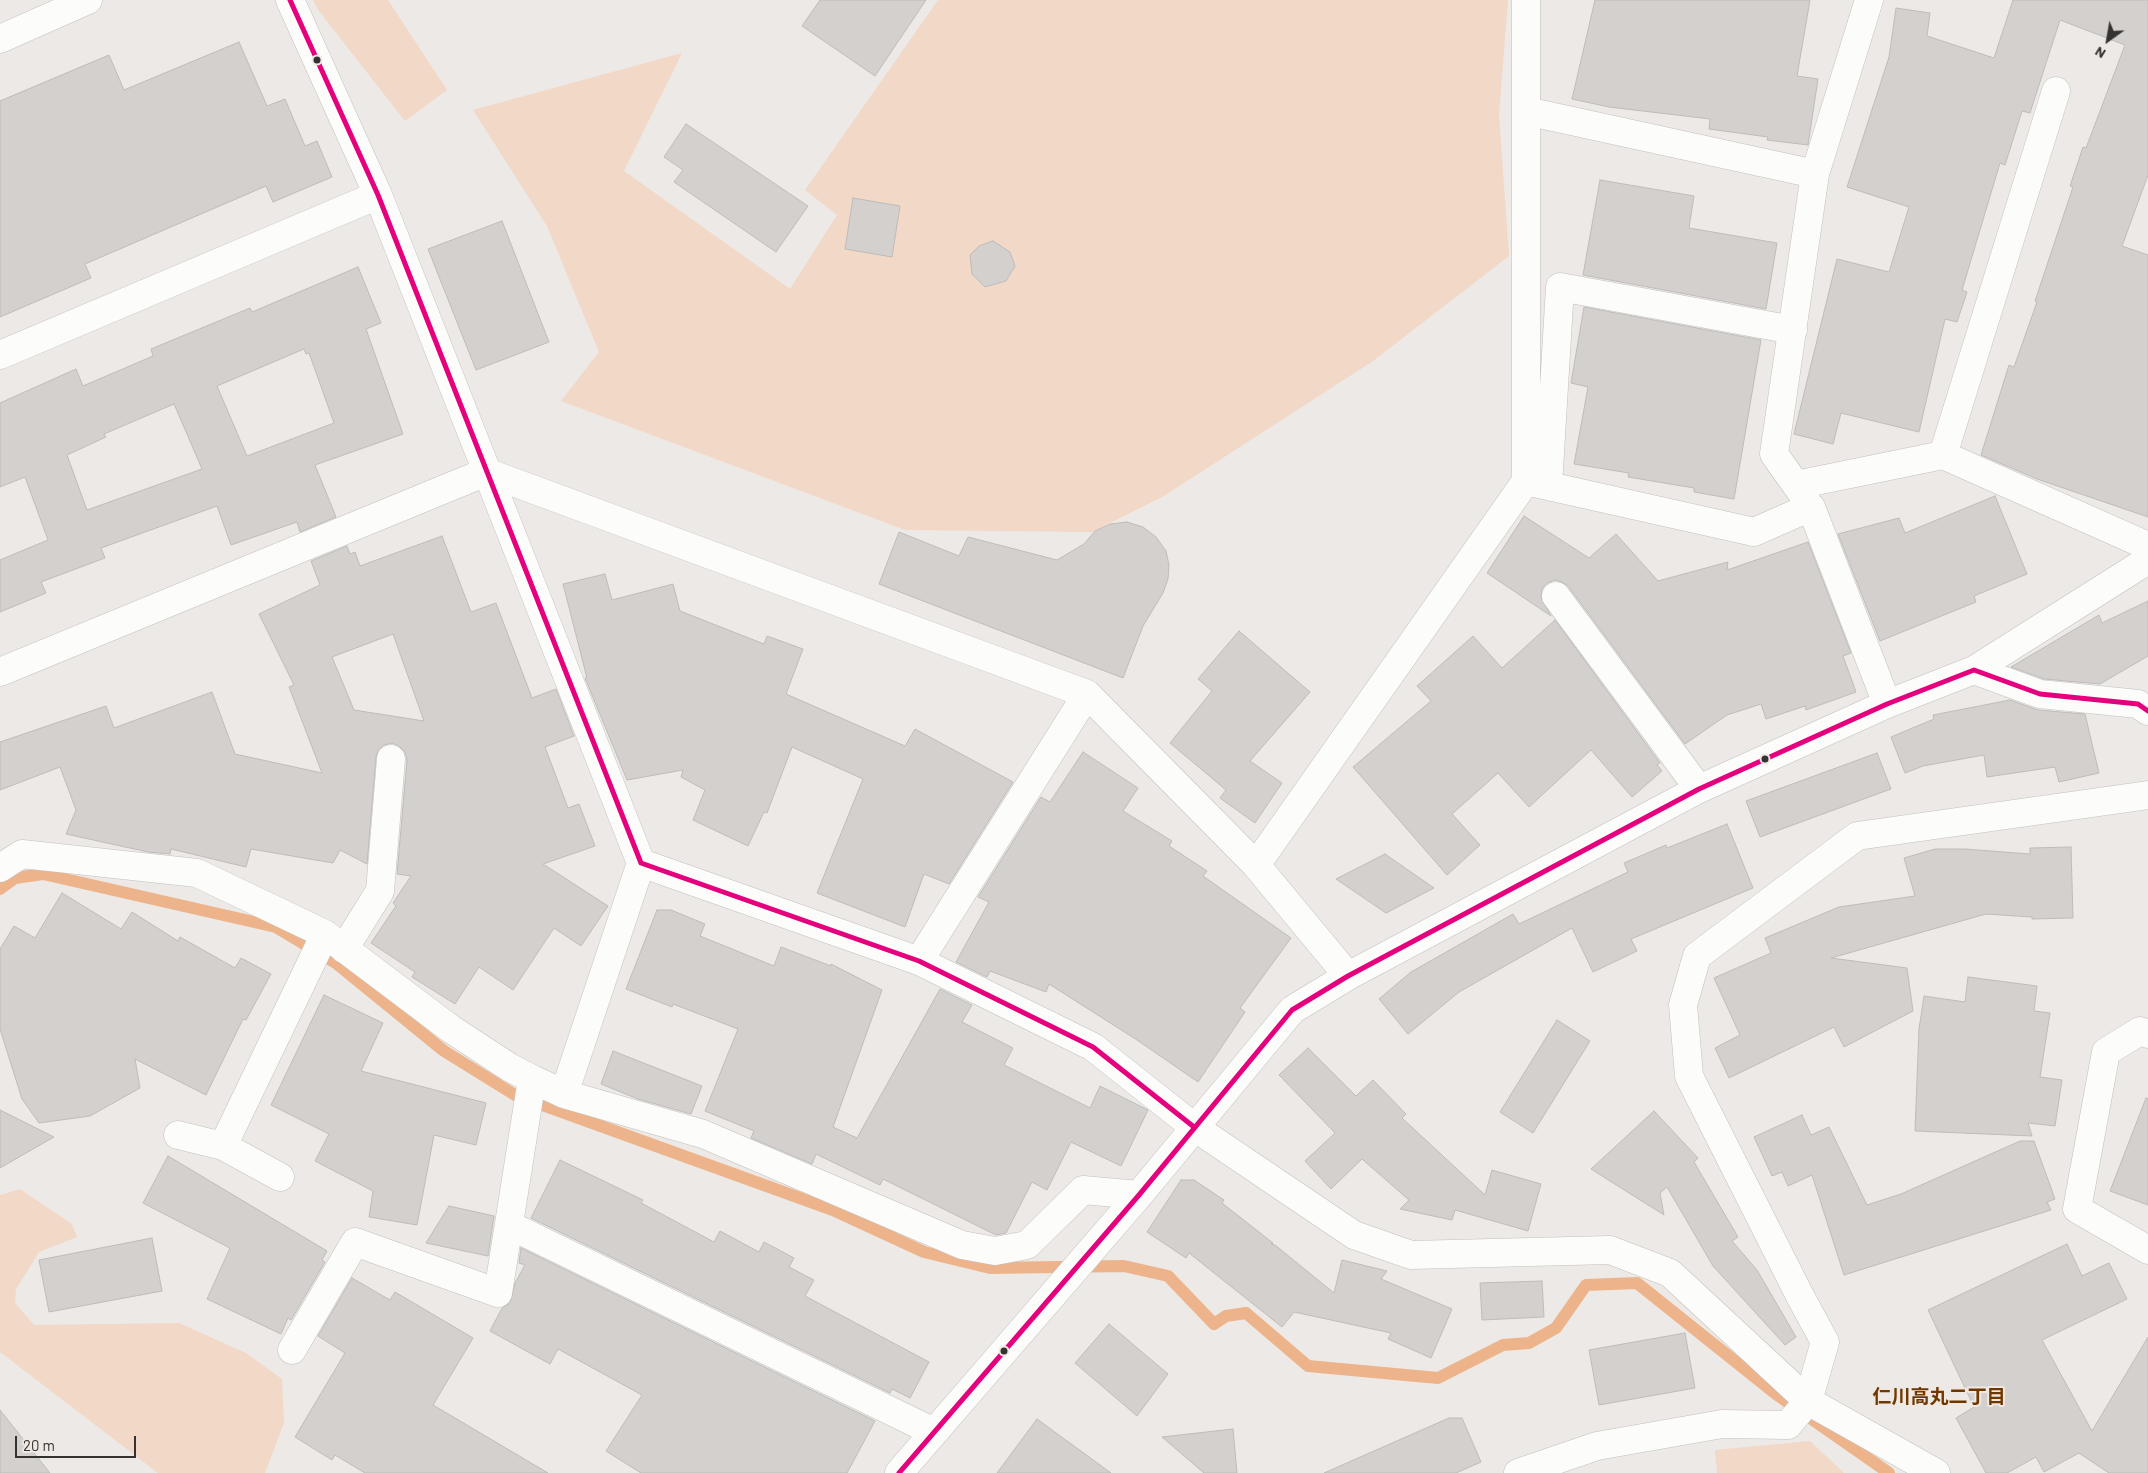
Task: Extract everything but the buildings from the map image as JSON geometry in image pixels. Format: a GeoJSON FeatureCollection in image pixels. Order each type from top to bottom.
{"type":"FeatureCollection","features":[{"type":"Feature","properties":{"kind":"street"},"geometry":{"type":"LineString","coordinates":[[0,39],[88,0]]}},
{"type":"Feature","properties":{"kind":"street"},"geometry":{"type":"LineString","coordinates":[[290,0],[378,195],[640,863],[564,1094]]}},
{"type":"Feature","properties":{"kind":"street"},"geometry":{"type":"LineString","coordinates":[[1526,0],[1526,111],[1537,484]]}},
{"type":"Feature","properties":{"kind":"street"},"geometry":{"type":"LineString","coordinates":[[1869,0],[1816,174],[1774,454],[1803,496],[1887,704]]}},
{"type":"Feature","properties":{"kind":"street"},"geometry":{"type":"LineString","coordinates":[[1943,455],[2056,91]]}},
{"type":"Feature","properties":{"kind":"street"},"geometry":{"type":"LineString","coordinates":[[1526,111],[1816,174]]}},
{"type":"Feature","properties":{"kind":"street"},"geometry":{"type":"LineString","coordinates":[[0,355],[378,195]]}},
{"type":"Feature","properties":{"kind":"street"},"geometry":{"type":"LineString","coordinates":[[1256,866],[1537,484],[1560,287],[1793,330]]}},
{"type":"Feature","properties":{"kind":"street"},"geometry":{"type":"LineString","coordinates":[[1537,484],[1754,532],[1803,496],[1943,455],[2148,546]]}},
{"type":"Feature","properties":{"kind":"street"},"geometry":{"type":"LineString","coordinates":[[0,672],[486,472],[1088,694],[1256,866],[1348,976]]}},
{"type":"Feature","properties":{"kind":"street"},"geometry":{"type":"LineString","coordinates":[[899,1473],[1139,1196],[1292,1010],[1348,976],[1699,788],[1887,704],[1974,670],[2148,560]]}},
{"type":"Feature","properties":{"kind":"street"},"geometry":{"type":"LineString","coordinates":[[1556,596],[1699,788]]}},
{"type":"Feature","properties":{"kind":"street"},"geometry":{"type":"LineString","coordinates":[[1974,670],[2040,694],[2138,704],[2148,711]]}},
{"type":"Feature","properties":{"kind":"street"},"geometry":{"type":"LineString","coordinates":[[919,961],[1088,694]]}},
{"type":"Feature","properties":{"kind":"street"},"geometry":{"type":"LineString","coordinates":[[222,1146],[304,976],[331,940],[380,891],[391,759]]}},
{"type":"Feature","properties":{"kind":"street"},"geometry":{"type":"LineString","coordinates":[[1518,1473],[1597,1446],[1722,1424],[1788,1425],[1806,1402],[1825,1342],[1688,1076],[1683,1005],[1697,956],[1857,836],[2148,795]]}},
{"type":"Feature","properties":{"kind":"street"},"geometry":{"type":"LineString","coordinates":[[0,868],[22,854],[197,873],[331,940],[451,1029],[509,1067],[564,1094],[703,1134],[962,1245],[996,1251],[1027,1246],[1084,1190],[1139,1196]]}},
{"type":"Feature","properties":{"kind":"street"},"geometry":{"type":"LineString","coordinates":[[640,863],[919,961],[1093,1047],[1194,1127],[1354,1235],[1411,1255],[1610,1250],[1670,1273],[1806,1402],[1936,1473]]}},
{"type":"Feature","properties":{"kind":"street"},"geometry":{"type":"LineString","coordinates":[[2148,1034],[2140,1031],[2106,1052],[2077,1209],[2148,1250]]}},
{"type":"Feature","properties":{"kind":"street"},"geometry":{"type":"LineString","coordinates":[[292,1350],[355,1242],[498,1293],[532,1078]]}},
{"type":"Feature","properties":{"kind":"street"},"geometry":{"type":"LineString","coordinates":[[178,1135],[222,1146],[280,1177]]}},
{"type":"Feature","properties":{"kind":"street"},"geometry":{"type":"LineString","coordinates":[[509,1225],[934,1432]]}},
{"type":"Feature","properties":{"kind":"shaded area"},"geometry":{"type":"Polygon","coordinates":[[[313,0],[388,0],[447,90],[405,121],[319,11],[313,0]]]}},
{"type":"Feature","properties":{"kind":"shaded area"},"geometry":{"type":"Polygon","coordinates":[[[938,0],[1508,0],[1499,115],[1509,256],[1373,361],[1164,496],[1092,532],[905,530],[561,401],[599,352],[547,226],[473,110],[682,53],[624,171],[790,289],[837,215],[805,190],[938,0]]]}},
{"type":"Feature","properties":{"kind":"shaded area"},"geometry":{"type":"Polygon","coordinates":[[[20,1189],[72,1224],[77,1237],[39,1252],[16,1289],[15,1303],[34,1325],[179,1323],[246,1353],[282,1379],[284,1423],[265,1473],[158,1473],[0,1352],[0,1195],[20,1189]]]}},
{"type":"Feature","properties":{"kind":"shaded area"},"geometry":{"type":"Polygon","coordinates":[[[1810,1441],[1844,1473],[1717,1473],[1715,1450],[1810,1441]]]}},
{"type":"Feature","properties":{"kind":"waterway"},"geometry":{"type":"LineString","coordinates":[[0,889],[15,878],[43,874],[276,927],[336,963],[444,1051],[515,1095],[833,1210],[924,1252],[990,1268],[1124,1266],[1168,1276],[1214,1324],[1226,1316],[1246,1313],[1308,1366],[1438,1378],[1503,1345],[1529,1343],[1556,1328],[1586,1285],[1637,1283],[1776,1394],[1889,1473]]}},
{"type":"Feature","properties":{"kind":"transit line"},"geometry":{"type":"LineString","coordinates":[[290,0],[378,195],[641,863],[919,961],[1093,1047],[1194,1127]]}},
{"type":"Feature","properties":{"kind":"transit line"},"geometry":{"type":"LineString","coordinates":[[899,1473],[1139,1195],[1292,1010],[1348,976],[1699,789],[1887,704],[1974,670],[2040,694],[2138,704],[2148,711]]}},
{"type":"Feature","properties":{"kind":"district","name":"仁川高丸二丁目"},"geometry":{"type":"Point","coordinates":[1939,1397]}}]}
